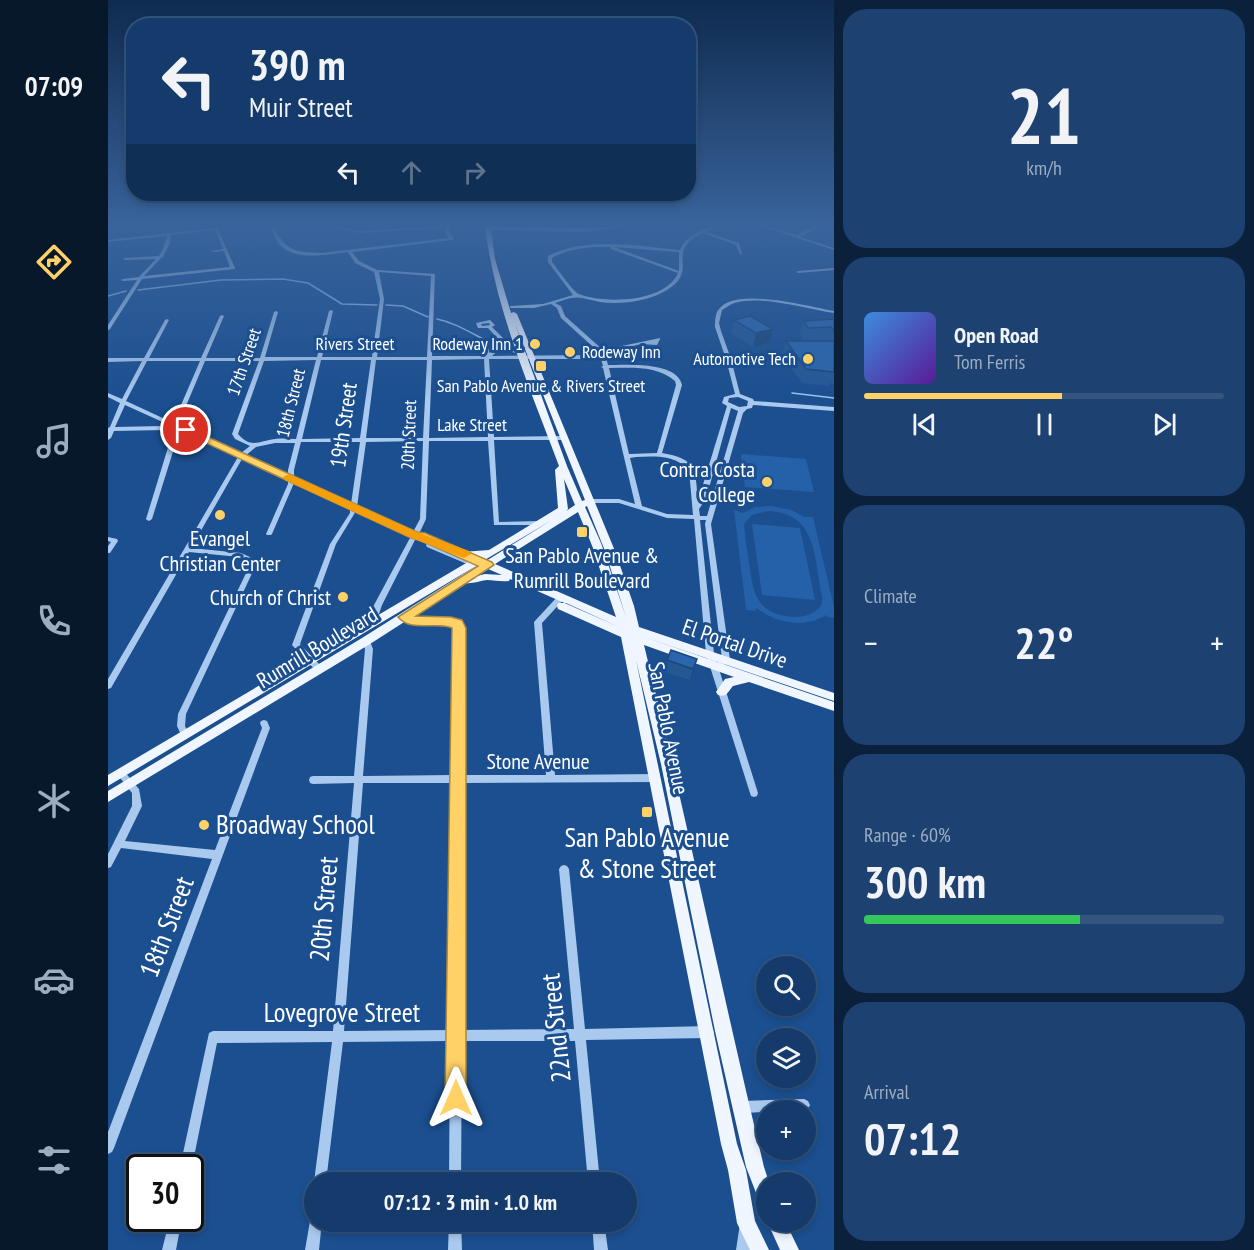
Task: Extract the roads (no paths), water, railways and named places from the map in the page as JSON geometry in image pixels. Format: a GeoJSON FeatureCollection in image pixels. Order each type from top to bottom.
{"type":"FeatureCollection","features":[{"type":"Feature","properties":{"kind":"main road","name":"San Pablo Avenue"},"geometry":{"type":"LineString","coordinates":[[500,284],[523,358],[563,466],[610,551],[631,633],[643,660],[723,1032],[757,1172]]}},
{"type":"Feature","properties":{"kind":"main road","name":"San Pablo Avenue"},"geometry":{"type":"LineString","coordinates":[[504,284],[564,438],[584,503],[587,521],[623,606]]}},
{"type":"Feature","properties":{"kind":"main road"},"geometry":{"type":"LineString","coordinates":[[563,466],[559,470],[563,509]]}},
{"type":"Feature","properties":{"kind":"main road","name":"Rumrill Boulevard"},"geometry":{"type":"LineString","coordinates":[[108,781],[185,735],[314,665],[366,641],[458,584],[478,563],[498,549],[563,509],[584,503]]}},
{"type":"Feature","properties":{"kind":"main road","name":"Rumrill Boulevard"},"geometry":{"type":"LineString","coordinates":[[108,797],[314,665],[383,616],[560,520],[584,503]]}},
{"type":"Feature","properties":{"kind":"main road"},"geometry":{"type":"LineString","coordinates":[[560,520],[574,517],[587,521]]}},
{"type":"Feature","properties":{"kind":"main road"},"geometry":{"type":"LineString","coordinates":[[498,549],[475,555],[478,563],[505,579],[631,633]]}},
{"type":"Feature","properties":{"kind":"main road"},"geometry":{"type":"LineString","coordinates":[[478,563],[558,601],[599,615],[631,633]]}},
{"type":"Feature","properties":{"kind":"main road"},"geometry":{"type":"LineString","coordinates":[[458,584],[485,577],[505,579]]}},
{"type":"Feature","properties":{"kind":"main road"},"geometry":{"type":"LineString","coordinates":[[599,615],[612,614],[623,606],[664,645],[643,660]]}},
{"type":"Feature","properties":{"kind":"main road"},"geometry":{"type":"LineString","coordinates":[[366,641],[365,634],[381,623],[383,616]]}},
{"type":"Feature","properties":{"kind":"main road","name":"San Pablo Avenue"},"geometry":{"type":"LineString","coordinates":[[631,633],[645,728],[729,1144],[737,1170],[746,1223],[760,1250]]}},
{"type":"Feature","properties":{"kind":"main road","name":"El Portal Drive"},"geometry":{"type":"LineString","coordinates":[[631,633],[715,667],[834,707]]}},
{"type":"Feature","properties":{"kind":"main road","name":"El Portal Drive"},"geometry":{"type":"LineString","coordinates":[[664,645],[710,654],[834,697]]}},
{"type":"Feature","properties":{"kind":"main road"},"geometry":{"type":"LineString","coordinates":[[722,692],[729,682],[742,678],[751,680]]}},
{"type":"Feature","properties":{"kind":"main road"},"geometry":{"type":"LineString","coordinates":[[645,728],[651,732],[657,758],[667,765]]}},
{"type":"Feature","properties":{"kind":"main road"},"geometry":{"type":"LineString","coordinates":[[655,778],[662,785],[664,798],[676,810]]}},
{"type":"Feature","properties":{"kind":"main road"},"geometry":{"type":"LineString","coordinates":[[781,1232],[790,1250]]}},
{"type":"Feature","properties":{"kind":"street"},"geometry":{"type":"LineString","coordinates":[[108,329],[136,284]]}},
{"type":"Feature","properties":{"kind":"street","name":"19th Street"},"geometry":{"type":"LineString","coordinates":[[314,665],[296,645],[333,544],[353,513],[382,299],[379,284]]}},
{"type":"Feature","properties":{"kind":"street","name":"20th Street"},"geometry":{"type":"LineString","coordinates":[[372,623],[378,605],[423,519],[428,440],[432,284]]}},
{"type":"Feature","properties":{"kind":"street"},"geometry":{"type":"LineString","coordinates":[[566,284],[575,295]]}},
{"type":"Feature","properties":{"kind":"street"},"geometry":{"type":"LineString","coordinates":[[511,307],[552,303],[575,295],[601,301],[644,297],[668,288],[671,284]]}},
{"type":"Feature","properties":{"kind":"street"},"geometry":{"type":"LineString","coordinates":[[738,395],[717,327],[716,319],[722,309],[740,301],[765,299],[834,312]]}},
{"type":"Feature","properties":{"kind":"street"},"geometry":{"type":"LineString","coordinates":[[552,303],[559,307],[563,317],[602,355],[639,507]]}},
{"type":"Feature","properties":{"kind":"street","name":"17th Street"},"geometry":{"type":"LineString","coordinates":[[254,446],[237,438],[235,434],[276,312]]}},
{"type":"Feature","properties":{"kind":"street","name":"18th Street"},"geometry":{"type":"LineString","coordinates":[[268,534],[291,484],[290,478],[298,440],[331,312]]}},
{"type":"Feature","properties":{"kind":"street"},"geometry":{"type":"LineString","coordinates":[[110,429],[167,428],[180,413],[205,360],[222,316]]}},
{"type":"Feature","properties":{"kind":"street"},"geometry":{"type":"LineString","coordinates":[[108,438],[123,402],[167,320]]}},
{"type":"Feature","properties":{"kind":"street"},"geometry":{"type":"LineString","coordinates":[[487,358],[504,342],[489,327]]}},
{"type":"Feature","properties":{"kind":"street","name":"Rivers Street"},"geometry":{"type":"LineString","coordinates":[[108,360],[533,358],[602,355],[642,343]]}},
{"type":"Feature","properties":{"kind":"street"},"geometry":{"type":"LineString","coordinates":[[486,347],[496,524],[540,524]]}},
{"type":"Feature","properties":{"kind":"street"},"geometry":{"type":"LineString","coordinates":[[604,367],[653,369],[668,373],[678,380],[679,385],[660,455]]}},
{"type":"Feature","properties":{"kind":"street"},"geometry":{"type":"LineString","coordinates":[[108,395],[478,563]]}},
{"type":"Feature","properties":{"kind":"street"},"geometry":{"type":"LineString","coordinates":[[744,409],[729,406],[725,398],[738,395],[748,398],[752,403],[834,409]]}},
{"type":"Feature","properties":{"kind":"street"},"geometry":{"type":"LineString","coordinates":[[715,667],[726,660],[709,518],[740,412],[750,407],[752,403]]}},
{"type":"Feature","properties":{"kind":"street"},"geometry":{"type":"LineString","coordinates":[[696,513],[703,499],[729,406]]}},
{"type":"Feature","properties":{"kind":"street"},"geometry":{"type":"LineString","coordinates":[[149,519],[173,441],[186,430]]}},
{"type":"Feature","properties":{"kind":"street","name":"Lake Street"},"geometry":{"type":"LineString","coordinates":[[241,456],[264,442],[298,440],[564,438]]}},
{"type":"Feature","properties":{"kind":"street"},"geometry":{"type":"LineString","coordinates":[[628,456],[660,455],[677,458],[690,467],[710,654],[754,793]]}},
{"type":"Feature","properties":{"kind":"street"},"geometry":{"type":"LineString","coordinates":[[108,686],[241,456]]}},
{"type":"Feature","properties":{"kind":"street"},"geometry":{"type":"LineString","coordinates":[[584,503],[619,501],[667,516],[696,513],[709,518]]}},
{"type":"Feature","properties":{"kind":"street"},"geometry":{"type":"LineString","coordinates":[[416,536],[419,540],[478,563]]}},
{"type":"Feature","properties":{"kind":"street"},"geometry":{"type":"LineString","coordinates":[[108,551],[112,540]]}},
{"type":"Feature","properties":{"kind":"street"},"geometry":{"type":"LineString","coordinates":[[185,735],[181,726],[182,714],[252,567],[250,560],[241,555],[186,550]]}},
{"type":"Feature","properties":{"kind":"street"},"geometry":{"type":"LineString","coordinates":[[551,779],[538,622],[558,601]]}},
{"type":"Feature","properties":{"kind":"street"},"geometry":{"type":"LineString","coordinates":[[405,617],[414,621],[457,624],[459,628],[460,779],[455,1172]]}},
{"type":"Feature","properties":{"kind":"street","name":"20th Street"},"geometry":{"type":"LineString","coordinates":[[321,1172],[338,1036],[369,649],[366,641]]}},
{"type":"Feature","properties":{"kind":"street","name":"18th Street"},"geometry":{"type":"LineString","coordinates":[[108,1148],[266,728],[264,723]]}},
{"type":"Feature","properties":{"kind":"street"},"geometry":{"type":"LineString","coordinates":[[108,864],[136,806],[136,792],[121,774]]}},
{"type":"Feature","properties":{"kind":"street","name":"Stone Avenue"},"geometry":{"type":"LineString","coordinates":[[313,780],[655,778]]}},
{"type":"Feature","properties":{"kind":"street"},"geometry":{"type":"LineString","coordinates":[[118,844],[218,855]]}},
{"type":"Feature","properties":{"kind":"street","name":"22nd Street"},"geometry":{"type":"LineString","coordinates":[[564,869],[593,1172]]}},
{"type":"Feature","properties":{"kind":"street","name":"Lovegrove Street"},"geometry":{"type":"LineString","coordinates":[[189,1154],[213,1036],[581,1035],[723,1032]]}},
{"type":"Feature","properties":{"kind":"street"},"geometry":{"type":"LineString","coordinates":[[742,1107],[756,1107]]}},
{"type":"Feature","properties":{"kind":"street"},"geometry":{"type":"LineString","coordinates":[[743,1250],[746,1223]]}},
{"type":"Feature","properties":{"kind":"street"},"geometry":{"type":"LineString","coordinates":[[170,1250],[173,1232]]}},
{"type":"Feature","properties":{"kind":"street"},"geometry":{"type":"LineString","coordinates":[[312,1250],[314,1232]]}},
{"type":"Feature","properties":{"kind":"street"},"geometry":{"type":"LineString","coordinates":[[455,1232],[455,1250]]}},
{"type":"Feature","properties":{"kind":"street"},"geometry":{"type":"LineString","coordinates":[[599,1232],[601,1250]]}},
{"type":"Feature","properties":{"kind":"waterway"},"geometry":{"type":"LineString","coordinates":[[138,290],[185,284]]}},
{"type":"Feature","properties":{"kind":"waterway"},"geometry":{"type":"LineString","coordinates":[[310,284],[342,304],[377,305]]}},
{"type":"Feature","properties":{"kind":"waterway"},"geometry":{"type":"LineString","coordinates":[[108,296],[126,291]]}},
{"type":"Feature","properties":{"kind":"waterway"},"geometry":{"type":"LineString","coordinates":[[386,305],[403,306],[428,317]]}},
{"type":"Feature","properties":{"kind":"waterway"},"geometry":{"type":"LineString","coordinates":[[437,319],[516,352]]}},
{"type":"Feature","properties":{"kind":"waterway"},"geometry":{"type":"LineString","coordinates":[[792,393],[834,398]]}},
{"type":"Feature","properties":{"kind":"place","name":"Rodeway Inn 1"},"geometry":{"type":"Point","coordinates":[535,344]}},
{"type":"Feature","properties":{"kind":"place","name":"Rodeway Inn"},"geometry":{"type":"Point","coordinates":[570,352]}},
{"type":"Feature","properties":{"kind":"place","name":"Automotive Tech"},"geometry":{"type":"Point","coordinates":[808,359]}},
{"type":"Feature","properties":{"kind":"place","name":"San Pablo Avenue & Rivers Street"},"geometry":{"type":"Point","coordinates":[541,366]}},
{"type":"Feature","properties":{"kind":"place","name":"Contra Costa College"},"geometry":{"type":"Point","coordinates":[767,482]}},
{"type":"Feature","properties":{"kind":"place","name":"Evangel Christian Center"},"geometry":{"type":"Point","coordinates":[220,515]}},
{"type":"Feature","properties":{"kind":"place","name":"San Pablo Avenue & Rumrill Boulevard"},"geometry":{"type":"Point","coordinates":[582,532]}},
{"type":"Feature","properties":{"kind":"place","name":"Church of Christ"},"geometry":{"type":"Point","coordinates":[343,597]}},
{"type":"Feature","properties":{"kind":"place","name":"San Pablo Avenue & Stone Street"},"geometry":{"type":"Point","coordinates":[647,812]}},
{"type":"Feature","properties":{"kind":"place","name":"Broadway School"},"geometry":{"type":"Point","coordinates":[204,825]}}]}
